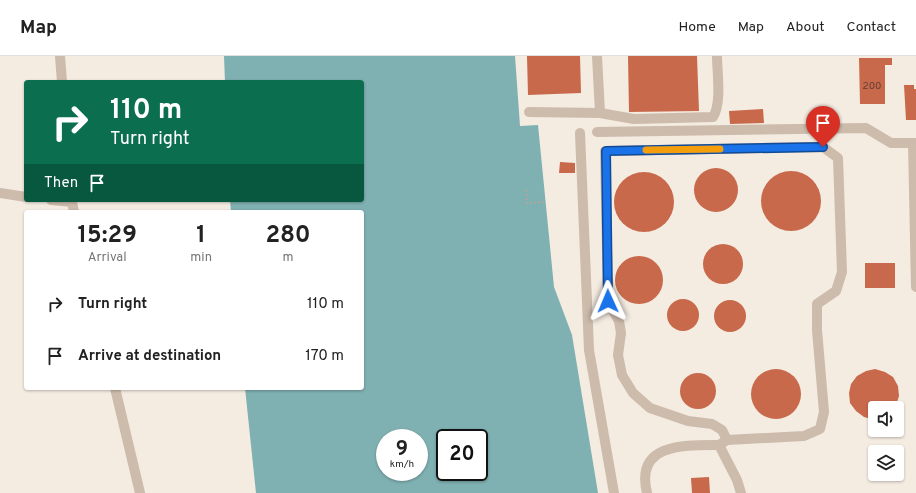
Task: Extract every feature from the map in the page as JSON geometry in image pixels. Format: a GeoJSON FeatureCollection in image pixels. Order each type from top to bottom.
{"type":"FeatureCollection","features":[{"type":"Feature","properties":{"kind":"street"},"geometry":{"type":"LineString","coordinates":[[60,56],[62,80]]}},
{"type":"Feature","properties":{"kind":"street"},"geometry":{"type":"LineString","coordinates":[[529,112],[600,113],[634,120],[713,117],[716,112],[718,102],[717,56]]}},
{"type":"Feature","properties":{"kind":"street"},"geometry":{"type":"LineString","coordinates":[[598,57],[600,113]]}},
{"type":"Feature","properties":{"kind":"street"},"geometry":{"type":"LineString","coordinates":[[597,132],[866,128],[890,143],[915,143],[916,287]]}},
{"type":"Feature","properties":{"kind":"street"},"geometry":{"type":"LineString","coordinates":[[580,134],[589,350],[614,493]]}},
{"type":"Feature","properties":{"kind":"street"},"geometry":{"type":"LineString","coordinates":[[647,493],[644,480],[650,461],[663,450],[680,445],[723,442],[804,436],[820,429],[824,412],[817,330],[817,304],[836,291],[842,272],[838,158],[823,147],[606,151],[608,301],[619,322],[621,333],[618,355],[622,375],[633,393],[650,408],[688,421],[712,424],[722,430],[723,442],[738,480],[741,493]]}},
{"type":"Feature","properties":{"kind":"street"},"geometry":{"type":"LineString","coordinates":[[0,193],[24,197]]}},
{"type":"Feature","properties":{"kind":"street"},"geometry":{"type":"LineString","coordinates":[[59,202],[72,205]]}},
{"type":"Feature","properties":{"kind":"street"},"geometry":{"type":"LineString","coordinates":[[116,390],[140,493]]}},
{"type":"Feature","properties":{"kind":"path"},"geometry":{"type":"LineString","coordinates":[[526,190],[527,203],[546,202]]}},
{"type":"Feature","properties":{"kind":"water"},"geometry":{"type":"Polygon","coordinates":[[[224,56],[515,56],[520,126],[538,125],[554,287],[572,335],[598,493],[256,493],[245,390],[364,390],[364,210],[231,210],[230,202],[364,202],[364,80],[225,80],[224,56]]]}},
{"type":"Feature","properties":{"kind":"building"},"geometry":{"type":"Polygon","coordinates":[[[527,56],[580,56],[581,93],[528,95],[527,56]]]}},
{"type":"Feature","properties":{"kind":"building"},"geometry":{"type":"Polygon","coordinates":[[[628,56],[697,56],[699,111],[629,112],[628,56]]]}},
{"type":"Feature","properties":{"kind":"building"},"geometry":{"type":"Polygon","coordinates":[[[859,58],[892,58],[892,65],[885,65],[885,104],[860,104],[859,58]]]}},
{"type":"Feature","properties":{"kind":"building"},"geometry":{"type":"Polygon","coordinates":[[[904,85],[914,85],[914,89],[916,89],[916,120],[906,120],[904,85]]]}},
{"type":"Feature","properties":{"kind":"building"},"geometry":{"type":"Polygon","coordinates":[[[763,109],[764,123],[730,124],[729,111],[763,109]]]}},
{"type":"Feature","properties":{"kind":"building"},"geometry":{"type":"Polygon","coordinates":[[[560,162],[575,163],[575,173],[559,173],[560,162]]]}},
{"type":"Feature","properties":{"kind":"building"},"geometry":{"type":"Polygon","coordinates":[[[712,168],[720,168],[732,174],[738,186],[738,194],[732,206],[720,212],[712,212],[700,206],[694,194],[694,186],[700,174],[712,168]]]}},
{"type":"Feature","properties":{"kind":"building"},"geometry":{"type":"Polygon","coordinates":[[[791,171],[807,176],[812,180],[816,185],[821,201],[816,217],[812,222],[807,226],[791,231],[775,226],[770,222],[766,217],[761,201],[766,185],[770,180],[775,176],[791,171]]]}},
{"type":"Feature","properties":{"kind":"building"},"geometry":{"type":"Polygon","coordinates":[[[644,172],[661,177],[669,185],[674,202],[669,219],[661,227],[644,232],[627,227],[619,219],[614,202],[619,185],[627,177],[644,172]]]}},
{"type":"Feature","properties":{"kind":"building"},"geometry":{"type":"Polygon","coordinates":[[[719,244],[727,244],[734,247],[740,253],[743,264],[740,275],[734,281],[727,284],[719,284],[712,281],[706,275],[703,268],[703,260],[706,253],[712,247],[719,244]]]}},
{"type":"Feature","properties":{"kind":"building"},"geometry":{"type":"Polygon","coordinates":[[[634,256],[644,256],[656,263],[663,275],[663,285],[656,297],[644,304],[634,304],[626,300],[619,293],[615,285],[615,275],[619,267],[626,260],[634,256]]]}},
{"type":"Feature","properties":{"kind":"building"},"geometry":{"type":"Polygon","coordinates":[[[865,263],[895,263],[895,288],[865,288],[865,263]]]}},
{"type":"Feature","properties":{"kind":"building"},"geometry":{"type":"Polygon","coordinates":[[[680,299],[686,299],[696,306],[699,315],[698,321],[692,328],[686,331],[680,331],[670,324],[667,318],[667,312],[674,302],[680,299]]]}},
{"type":"Feature","properties":{"kind":"building"},"geometry":{"type":"Polygon","coordinates":[[[727,300],[733,300],[743,307],[746,316],[745,322],[739,329],[733,332],[727,332],[717,325],[714,319],[714,313],[721,303],[727,300]]]}},
{"type":"Feature","properties":{"kind":"building"},"geometry":{"type":"Polygon","coordinates":[[[776,369],[785,371],[794,376],[799,385],[801,394],[799,403],[794,412],[785,417],[776,419],[767,417],[758,412],[753,403],[751,394],[753,385],[758,376],[767,371],[776,369]]]}},
{"type":"Feature","properties":{"kind":"building"},"geometry":{"type":"Polygon","coordinates":[[[875,369],[885,372],[893,377],[898,386],[899,396],[897,401],[868,401],[868,418],[856,411],[850,403],[849,393],[851,384],[857,376],[866,371],[875,369]]]}},
{"type":"Feature","properties":{"kind":"building"},"geometry":{"type":"Polygon","coordinates":[[[702,373],[711,378],[715,384],[715,398],[711,404],[702,409],[694,409],[685,404],[681,398],[680,387],[685,378],[691,374],[702,373]]]}},
{"type":"Feature","properties":{"kind":"building"},"geometry":{"type":"Polygon","coordinates":[[[709,477],[710,493],[692,493],[691,478],[709,477]]]}},
{"type":"Feature","properties":{"kind":"slow traffic"},"geometry":{"type":"LineString","coordinates":[[646,150],[720,149]]}},
{"type":"Feature","properties":{"kind":"route"},"geometry":{"type":"LineString","coordinates":[[608,301],[606,151],[823,147]]}}]}
